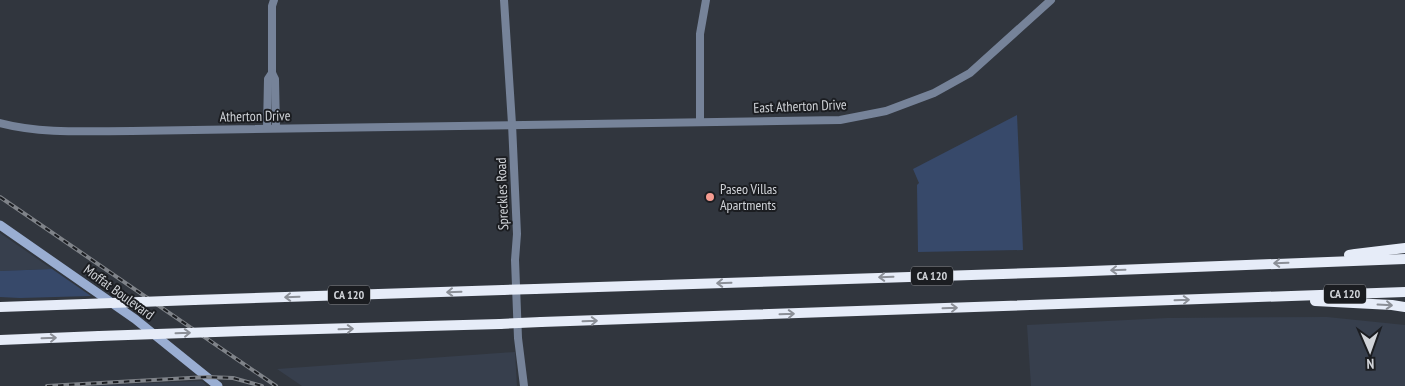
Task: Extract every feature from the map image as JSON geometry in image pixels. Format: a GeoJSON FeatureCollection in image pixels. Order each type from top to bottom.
{"type":"FeatureCollection","features":[{"type":"Feature","properties":{"kind":"highway"},"geometry":{"type":"LineString","coordinates":[[1330,262],[1354,254],[1405,248]]}},
{"type":"Feature","properties":{"kind":"highway","name":"CA 120"},"geometry":{"type":"LineString","coordinates":[[0,305],[85,304],[1405,259]]}},
{"type":"Feature","properties":{"kind":"highway","name":"CA 120"},"geometry":{"type":"LineString","coordinates":[[0,340],[1405,292]]}},
{"type":"Feature","properties":{"kind":"highway"},"geometry":{"type":"LineString","coordinates":[[1284,297],[1308,301],[1405,307]]}},
{"type":"Feature","properties":{"kind":"main road","name":"Moffat Boulevard"},"geometry":{"type":"LineString","coordinates":[[0,225],[135,319],[218,386]]}},
{"type":"Feature","properties":{"kind":"street"},"geometry":{"type":"LineString","coordinates":[[274,0],[272,6],[272,74],[275,79],[276,128]]}},
{"type":"Feature","properties":{"kind":"street","name":"Spreckles Road"},"geometry":{"type":"LineString","coordinates":[[504,0],[517,234],[515,260],[518,338],[524,386]]}},
{"type":"Feature","properties":{"kind":"street"},"geometry":{"type":"LineString","coordinates":[[700,121],[700,34],[706,0]]}},
{"type":"Feature","properties":{"kind":"street","name":"East Atherton Drive"},"geometry":{"type":"LineString","coordinates":[[512,124],[840,120],[886,111],[934,93],[970,73],[1051,0]]}},
{"type":"Feature","properties":{"kind":"street"},"geometry":{"type":"LineString","coordinates":[[267,128],[268,79],[272,74]]}},
{"type":"Feature","properties":{"kind":"street","name":"Atherton Drive"},"geometry":{"type":"LineString","coordinates":[[0,123],[32,129],[76,131],[512,124]]}},
{"type":"Feature","properties":{"kind":"shaded area"},"geometry":{"type":"Polygon","coordinates":[[[1017,115],[1023,250],[918,252],[917,185],[919,183],[913,169],[1017,115]]]}},
{"type":"Feature","properties":{"kind":"shaded area"},"geometry":{"type":"Polygon","coordinates":[[[0,233],[52,269],[0,271],[0,233]]]}},
{"type":"Feature","properties":{"kind":"shaded area"},"geometry":{"type":"Polygon","coordinates":[[[52,269],[91,296],[0,297],[0,271],[52,269]]]}},
{"type":"Feature","properties":{"kind":"shaded area"},"geometry":{"type":"Polygon","coordinates":[[[1327,317],[1405,325],[1405,386],[1031,386],[1027,325],[1167,318],[1327,317]]]}},
{"type":"Feature","properties":{"kind":"shaded area"},"geometry":{"type":"Polygon","coordinates":[[[515,352],[517,386],[302,386],[277,369],[515,352]]]}},
{"type":"Feature","properties":{"kind":"shaded area"},"geometry":{"type":"Polygon","coordinates":[[[202,381],[207,386],[81,386],[202,381]]]}},
{"type":"Feature","properties":{"kind":"railway"},"geometry":{"type":"LineString","coordinates":[[0,197],[276,386]]}},
{"type":"Feature","properties":{"kind":"railway"},"geometry":{"type":"LineString","coordinates":[[47,386],[207,377],[233,378],[262,386]]}},
{"type":"Feature","properties":{"kind":"place","name":"Paseo Villas Apartments"},"geometry":{"type":"Point","coordinates":[710,197]}}]}
